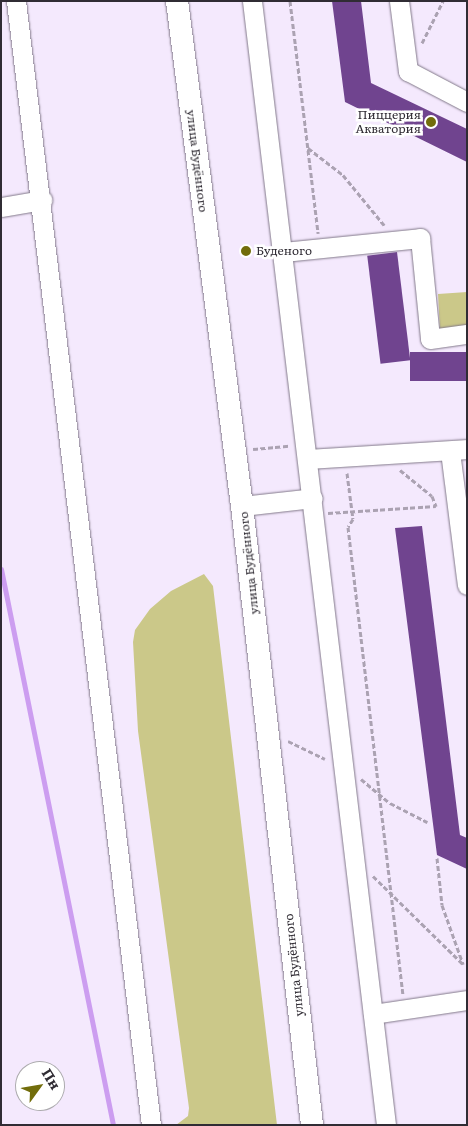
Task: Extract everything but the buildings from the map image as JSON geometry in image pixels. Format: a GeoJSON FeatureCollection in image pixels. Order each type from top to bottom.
{"type":"FeatureCollection","features":[{"type":"Feature","properties":{"kind":"main road","name":"улица Будённого"},"geometry":{"type":"LineString","coordinates":[[177,1],[242,506],[312,1125]]}},
{"type":"Feature","properties":{"kind":"lane"},"geometry":{"type":"LineString","coordinates":[[16,1],[42,200],[90,643],[151,1125]]}},
{"type":"Feature","properties":{"kind":"lane"},"geometry":{"type":"LineString","coordinates":[[252,1],[314,506],[386,1125]]}},
{"type":"Feature","properties":{"kind":"lane"},"geometry":{"type":"LineString","coordinates":[[399,1],[408,71],[467,102]]}},
{"type":"Feature","properties":{"kind":"lane"},"geometry":{"type":"LineString","coordinates":[[1,207],[42,200]]}},
{"type":"Feature","properties":{"kind":"lane"},"geometry":{"type":"LineString","coordinates":[[283,252],[420,238],[430,338],[467,334]]}},
{"type":"Feature","properties":{"kind":"lane"},"geometry":{"type":"LineString","coordinates":[[308,459],[458,450],[458,518],[467,585]]}},
{"type":"Feature","properties":{"kind":"lane"},"geometry":{"type":"LineString","coordinates":[[242,506],[314,506]]}},
{"type":"Feature","properties":{"kind":"lane"},"geometry":{"type":"LineString","coordinates":[[373,1014],[467,1000]]}},
{"type":"Feature","properties":{"kind":"path"},"geometry":{"type":"LineString","coordinates":[[290,1],[319,248]]}},
{"type":"Feature","properties":{"kind":"path"},"geometry":{"type":"LineString","coordinates":[[421,45],[443,1]]}},
{"type":"Feature","properties":{"kind":"path"},"geometry":{"type":"LineString","coordinates":[[307,148],[343,175],[396,240]]}},
{"type":"Feature","properties":{"kind":"path"},"geometry":{"type":"LineString","coordinates":[[345,457],[352,512],[348,527],[404,1009]]}},
{"type":"Feature","properties":{"kind":"path"},"geometry":{"type":"LineString","coordinates":[[314,506],[352,512],[436,506],[458,518]]}},
{"type":"Feature","properties":{"kind":"path"},"geometry":{"type":"LineString","coordinates":[[355,858],[463,964],[442,905],[437,858]]}},
{"type":"Feature","properties":{"kind":"shaded area"},"geometry":{"type":"Polygon","coordinates":[[[467,292],[467,328],[440,332],[438,294],[467,292]]]}},
{"type":"Feature","properties":{"kind":"shaded area"},"geometry":{"type":"Polygon","coordinates":[[[204,574],[213,586],[277,1125],[176,1125],[188,1116],[189,1108],[138,731],[133,642],[135,630],[150,609],[171,591],[204,574]]]}},
{"type":"Feature","properties":{"kind":"waterway"},"geometry":{"type":"LineString","coordinates":[[1,569],[113,1125]]}},
{"type":"Feature","properties":{"kind":"place","name":"Пиццерия Акватория"},"geometry":{"type":"Point","coordinates":[431,122]}},
{"type":"Feature","properties":{"kind":"place","name":"Буденого"},"geometry":{"type":"Point","coordinates":[246,251]}}]}
